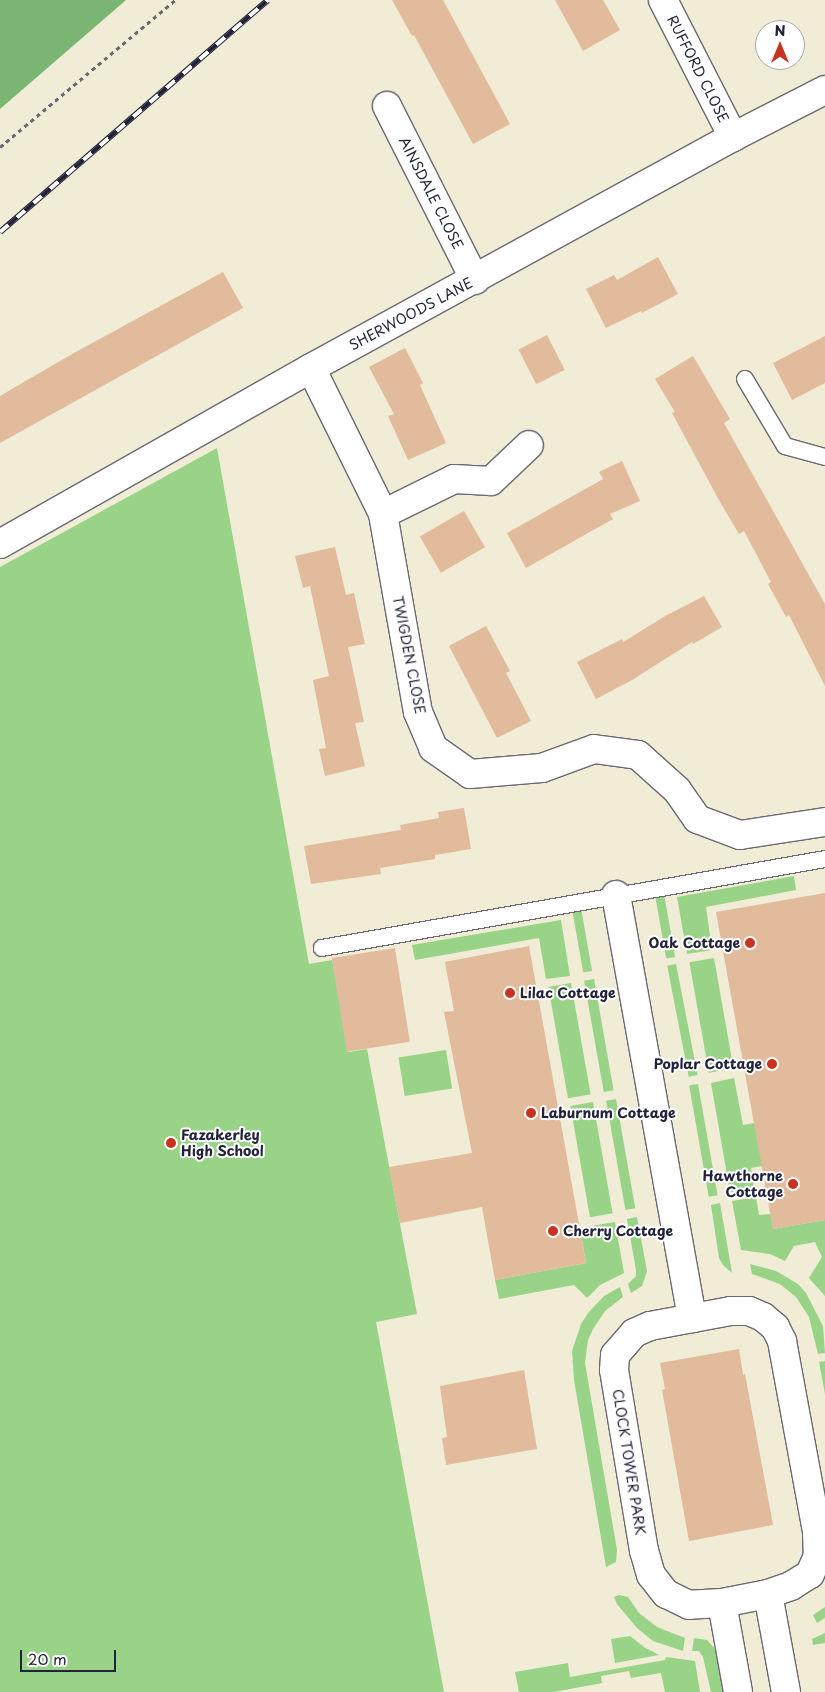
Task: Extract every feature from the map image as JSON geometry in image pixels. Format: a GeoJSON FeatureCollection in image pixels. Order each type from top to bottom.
{"type":"FeatureCollection","features":[{"type":"Feature","properties":{"kind":"street","name":"RUFFORD CLOSE"},"geometry":{"type":"LineString","coordinates":[[663,0],[733,137]]}},
{"type":"Feature","properties":{"kind":"street","name":"SHERWOODS LANE"},"geometry":{"type":"LineString","coordinates":[[0,544],[311,368],[475,280],[733,137],[825,90]]}},
{"type":"Feature","properties":{"kind":"street","name":"AINSDALE CLOSE"},"geometry":{"type":"LineString","coordinates":[[386,106],[475,280]]}},
{"type":"Feature","properties":{"kind":"street","name":"TWIGDEN CLOSE"},"geometry":{"type":"LineString","coordinates":[[311,368],[383,514],[418,712],[432,748],[470,774],[542,768],[594,749],[638,755],[678,790],[697,819],[740,835],[825,822]]}},
{"type":"Feature","properties":{"kind":"street"},"geometry":{"type":"LineString","coordinates":[[383,514],[454,479],[491,481],[529,445]]}},
{"type":"Feature","properties":{"kind":"street"},"geometry":{"type":"LineString","coordinates":[[616,895],[692,1318]]}},
{"type":"Feature","properties":{"kind":"street","name":"CLOCK TOWER PARK"},"geometry":{"type":"LineString","coordinates":[[731,1311],[748,1311],[763,1317],[775,1327],[782,1341],[817,1532],[818,1556],[810,1574],[791,1586],[768,1594],[722,1603],[689,1605],[666,1594],[651,1575],[644,1552],[614,1370],[615,1355],[634,1333],[650,1326],[692,1318],[731,1311]]}},
{"type":"Feature","properties":{"kind":"street"},"geometry":{"type":"LineString","coordinates":[[768,1594],[786,1692]]}},
{"type":"Feature","properties":{"kind":"street"},"geometry":{"type":"LineString","coordinates":[[722,1603],[738,1692]]}},
{"type":"Feature","properties":{"kind":"lane"},"geometry":{"type":"LineString","coordinates":[[745,378],[785,446],[825,457]]}},
{"type":"Feature","properties":{"kind":"lane"},"geometry":{"type":"LineString","coordinates":[[322,948],[825,859]]}},
{"type":"Feature","properties":{"kind":"path"},"geometry":{"type":"LineString","coordinates":[[0,147],[175,0]]}},
{"type":"Feature","properties":{"kind":"green space"},"geometry":{"type":"Polygon","coordinates":[[[0,0],[126,0],[0,109],[0,0]]]}},
{"type":"Feature","properties":{"kind":"green space","name":"Fazakerley High School"},"geometry":{"type":"Polygon","coordinates":[[[217,448],[309,964],[332,960],[349,1052],[367,1049],[417,1314],[376,1322],[444,1692],[0,1692],[0,567],[217,448]]]}},
{"type":"Feature","properties":{"kind":"green space"},"geometry":{"type":"Polygon","coordinates":[[[794,876],[796,890],[706,907],[712,950],[687,954],[677,897],[794,876]]]}},
{"type":"Feature","properties":{"kind":"green space"},"geometry":{"type":"Polygon","coordinates":[[[664,894],[675,957],[666,959],[655,896],[664,894]]]}},
{"type":"Feature","properties":{"kind":"green space"},"geometry":{"type":"Polygon","coordinates":[[[581,908],[592,971],[583,973],[572,910],[581,908]]]}},
{"type":"Feature","properties":{"kind":"green space"},"geometry":{"type":"Polygon","coordinates":[[[561,920],[570,976],[546,979],[539,938],[415,960],[412,945],[561,920]]]}},
{"type":"Feature","properties":{"kind":"green space"},"geometry":{"type":"Polygon","coordinates":[[[714,958],[733,1068],[709,1073],[689,962],[714,958]]]}},
{"type":"Feature","properties":{"kind":"green space"},"geometry":{"type":"Polygon","coordinates":[[[676,964],[698,1075],[689,1077],[667,966],[676,964]]]}},
{"type":"Feature","properties":{"kind":"green space"},"geometry":{"type":"Polygon","coordinates":[[[594,979],[614,1090],[604,1092],[584,981],[594,979]]]}},
{"type":"Feature","properties":{"kind":"green space"},"geometry":{"type":"Polygon","coordinates":[[[571,983],[591,1094],[568,1098],[548,987],[571,983]]]}},
{"type":"Feature","properties":{"kind":"green space"},"geometry":{"type":"Polygon","coordinates":[[[446,1050],[452,1089],[405,1096],[399,1058],[446,1050]]]}},
{"type":"Feature","properties":{"kind":"green space"},"geometry":{"type":"Polygon","coordinates":[[[734,1078],[743,1125],[825,1110],[762,1166],[751,1168],[754,1187],[730,1192],[711,1083],[734,1078]]]}},
{"type":"Feature","properties":{"kind":"green space"},"geometry":{"type":"Polygon","coordinates":[[[698,1084],[718,1195],[709,1197],[689,1086],[698,1084]]]}},
{"type":"Feature","properties":{"kind":"green space"},"geometry":{"type":"Polygon","coordinates":[[[616,1099],[635,1208],[625,1210],[606,1101],[616,1099]]]}},
{"type":"Feature","properties":{"kind":"green space"},"geometry":{"type":"Polygon","coordinates":[[[593,1102],[613,1213],[590,1217],[570,1106],[593,1102]]]}},
{"type":"Feature","properties":{"kind":"green space"},"geometry":{"type":"Polygon","coordinates":[[[756,1197],[759,1215],[771,1214],[773,1229],[825,1220],[825,1296],[809,1278],[822,1257],[815,1242],[794,1246],[785,1261],[770,1254],[741,1250],[732,1201],[756,1197]]]}},
{"type":"Feature","properties":{"kind":"green space"},"geometry":{"type":"Polygon","coordinates":[[[720,1203],[732,1273],[723,1265],[719,1258],[711,1205],[720,1203]]]}},
{"type":"Feature","properties":{"kind":"green space"},"geometry":{"type":"Polygon","coordinates":[[[637,1217],[647,1271],[642,1286],[631,1293],[628,1284],[636,1276],[636,1270],[627,1219],[637,1217]]]}},
{"type":"Feature","properties":{"kind":"green space"},"geometry":{"type":"Polygon","coordinates":[[[615,1222],[624,1273],[600,1285],[587,1298],[574,1285],[499,1299],[495,1280],[586,1263],[580,1228],[615,1222]]]}},
{"type":"Feature","properties":{"kind":"green space"},"geometry":{"type":"Polygon","coordinates":[[[750,1264],[776,1271],[798,1284],[806,1293],[823,1326],[825,1353],[818,1354],[809,1317],[796,1297],[780,1284],[752,1274],[750,1264]]]}},
{"type":"Feature","properties":{"kind":"green space"},"geometry":{"type":"Polygon","coordinates":[[[620,1287],[623,1297],[605,1311],[593,1329],[588,1340],[585,1363],[617,1550],[616,1562],[606,1567],[574,1380],[572,1351],[581,1324],[588,1313],[604,1296],[620,1287]]]}},
{"type":"Feature","properties":{"kind":"green space"},"geometry":{"type":"Polygon","coordinates":[[[825,1361],[825,1394],[819,1362],[825,1361]]]}},
{"type":"Feature","properties":{"kind":"green space"},"geometry":{"type":"Polygon","coordinates":[[[619,1595],[628,1597],[639,1613],[657,1627],[685,1638],[683,1651],[653,1641],[637,1628],[617,1604],[614,1597],[619,1595]]]}},
{"type":"Feature","properties":{"kind":"green space"},"geometry":{"type":"Polygon","coordinates":[[[825,1607],[825,1618],[817,1623],[813,1615],[825,1607]]]}},
{"type":"Feature","properties":{"kind":"green space"},"geometry":{"type":"Polygon","coordinates":[[[825,1633],[825,1643],[813,1645],[812,1639],[825,1633]]]}},
{"type":"Feature","properties":{"kind":"green space"},"geometry":{"type":"Polygon","coordinates":[[[630,1636],[644,1647],[659,1655],[615,1663],[611,1639],[630,1636]]]}},
{"type":"Feature","properties":{"kind":"green space"},"geometry":{"type":"Polygon","coordinates":[[[694,1638],[707,1640],[715,1649],[723,1692],[711,1692],[703,1657],[699,1651],[692,1651],[694,1638]]]}},
{"type":"Feature","properties":{"kind":"green space"},"geometry":{"type":"Polygon","coordinates":[[[666,1657],[695,1661],[700,1692],[665,1692],[661,1673],[631,1678],[629,1671],[601,1676],[602,1683],[554,1692],[519,1692],[515,1672],[568,1663],[570,1677],[665,1660],[666,1657]]]}},
{"type":"Feature","properties":{"kind":"building"},"geometry":{"type":"Polygon","coordinates":[[[392,0],[443,0],[510,124],[473,144],[414,35],[412,36],[392,0]]]}},
{"type":"Feature","properties":{"kind":"building"},"geometry":{"type":"Polygon","coordinates":[[[555,0],[603,0],[620,30],[583,51],[555,0]]]}},
{"type":"Feature","properties":{"kind":"building"},"geometry":{"type":"Polygon","coordinates":[[[658,257],[678,294],[642,313],[641,311],[606,328],[586,289],[614,275],[617,280],[658,257]]]}},
{"type":"Feature","properties":{"kind":"building"},"geometry":{"type":"Polygon","coordinates":[[[223,272],[243,308],[0,443],[0,396],[72,354],[223,272]]]}},
{"type":"Feature","properties":{"kind":"building"},"geometry":{"type":"Polygon","coordinates":[[[547,335],[565,370],[536,384],[518,350],[547,335]]]}},
{"type":"Feature","properties":{"kind":"building"},"geometry":{"type":"Polygon","coordinates":[[[825,336],[825,383],[792,400],[773,363],[825,336]]]}},
{"type":"Feature","properties":{"kind":"building"},"geometry":{"type":"Polygon","coordinates":[[[405,348],[423,383],[420,385],[446,443],[408,460],[388,416],[394,414],[369,367],[405,348]]]}},
{"type":"Feature","properties":{"kind":"building"},"geometry":{"type":"Polygon","coordinates":[[[693,356],[730,419],[724,423],[825,604],[825,686],[789,615],[786,617],[768,584],[771,582],[744,531],[739,534],[720,502],[672,413],[675,412],[655,379],[693,356]]]}},
{"type":"Feature","properties":{"kind":"building"},"geometry":{"type":"Polygon","coordinates":[[[622,461],[640,501],[610,514],[613,519],[526,568],[507,533],[603,479],[599,472],[622,461]]]}},
{"type":"Feature","properties":{"kind":"building"},"geometry":{"type":"Polygon","coordinates":[[[464,511],[485,547],[441,573],[420,536],[464,511]]]}},
{"type":"Feature","properties":{"kind":"building"},"geometry":{"type":"Polygon","coordinates":[[[335,547],[346,595],[354,593],[365,644],[348,647],[364,722],[355,723],[365,766],[325,776],[319,749],[326,748],[313,680],[329,676],[310,586],[303,588],[295,556],[335,547]]]}},
{"type":"Feature","properties":{"kind":"building"},"geometry":{"type":"Polygon","coordinates":[[[704,596],[722,627],[693,644],[692,642],[632,680],[596,699],[577,662],[622,639],[623,642],[667,615],[704,596]]]}},
{"type":"Feature","properties":{"kind":"building"},"geometry":{"type":"Polygon","coordinates":[[[486,626],[510,671],[506,673],[531,721],[497,738],[449,646],[486,626]]]}},
{"type":"Feature","properties":{"kind":"building"},"geometry":{"type":"Polygon","coordinates":[[[464,808],[471,849],[435,855],[435,859],[380,868],[381,874],[311,884],[304,846],[401,830],[400,825],[439,818],[438,812],[464,808]]]}},
{"type":"Feature","properties":{"kind":"building"},"geometry":{"type":"Polygon","coordinates":[[[825,893],[825,1220],[773,1229],[716,912],[825,893]]]}},
{"type":"Feature","properties":{"kind":"building"},"geometry":{"type":"Polygon","coordinates":[[[529,946],[586,1263],[495,1280],[482,1207],[400,1223],[389,1167],[472,1153],[444,1012],[454,1011],[445,962],[529,946]]]}},
{"type":"Feature","properties":{"kind":"building"},"geometry":{"type":"Polygon","coordinates":[[[395,948],[410,1042],[347,1052],[332,958],[395,948]]]}},
{"type":"Feature","properties":{"kind":"building"},"geometry":{"type":"Polygon","coordinates":[[[739,1349],[773,1525],[689,1541],[662,1390],[665,1389],[660,1363],[739,1349]]]}},
{"type":"Feature","properties":{"kind":"building"},"geometry":{"type":"Polygon","coordinates":[[[524,1370],[537,1449],[446,1465],[442,1438],[447,1437],[440,1386],[524,1370]]]}},
{"type":"Feature","properties":{"kind":"railway"},"geometry":{"type":"LineString","coordinates":[[0,232],[268,0]]}},
{"type":"Feature","properties":{"kind":"place","name":"Oak Cottage"},"geometry":{"type":"Point","coordinates":[750,943]}},
{"type":"Feature","properties":{"kind":"place","name":"Lilac Cottage"},"geometry":{"type":"Point","coordinates":[510,993]}},
{"type":"Feature","properties":{"kind":"place","name":"Poplar Cottage"},"geometry":{"type":"Point","coordinates":[772,1064]}},
{"type":"Feature","properties":{"kind":"place","name":"Laburnum Cottage"},"geometry":{"type":"Point","coordinates":[531,1113]}},
{"type":"Feature","properties":{"kind":"place","name":"Fazakerley High School"},"geometry":{"type":"Point","coordinates":[171,1143]}},
{"type":"Feature","properties":{"kind":"place","name":"Hawthorne Cottage"},"geometry":{"type":"Point","coordinates":[793,1184]}},
{"type":"Feature","properties":{"kind":"place","name":"Cherry Cottage"},"geometry":{"type":"Point","coordinates":[553,1231]}}]}
